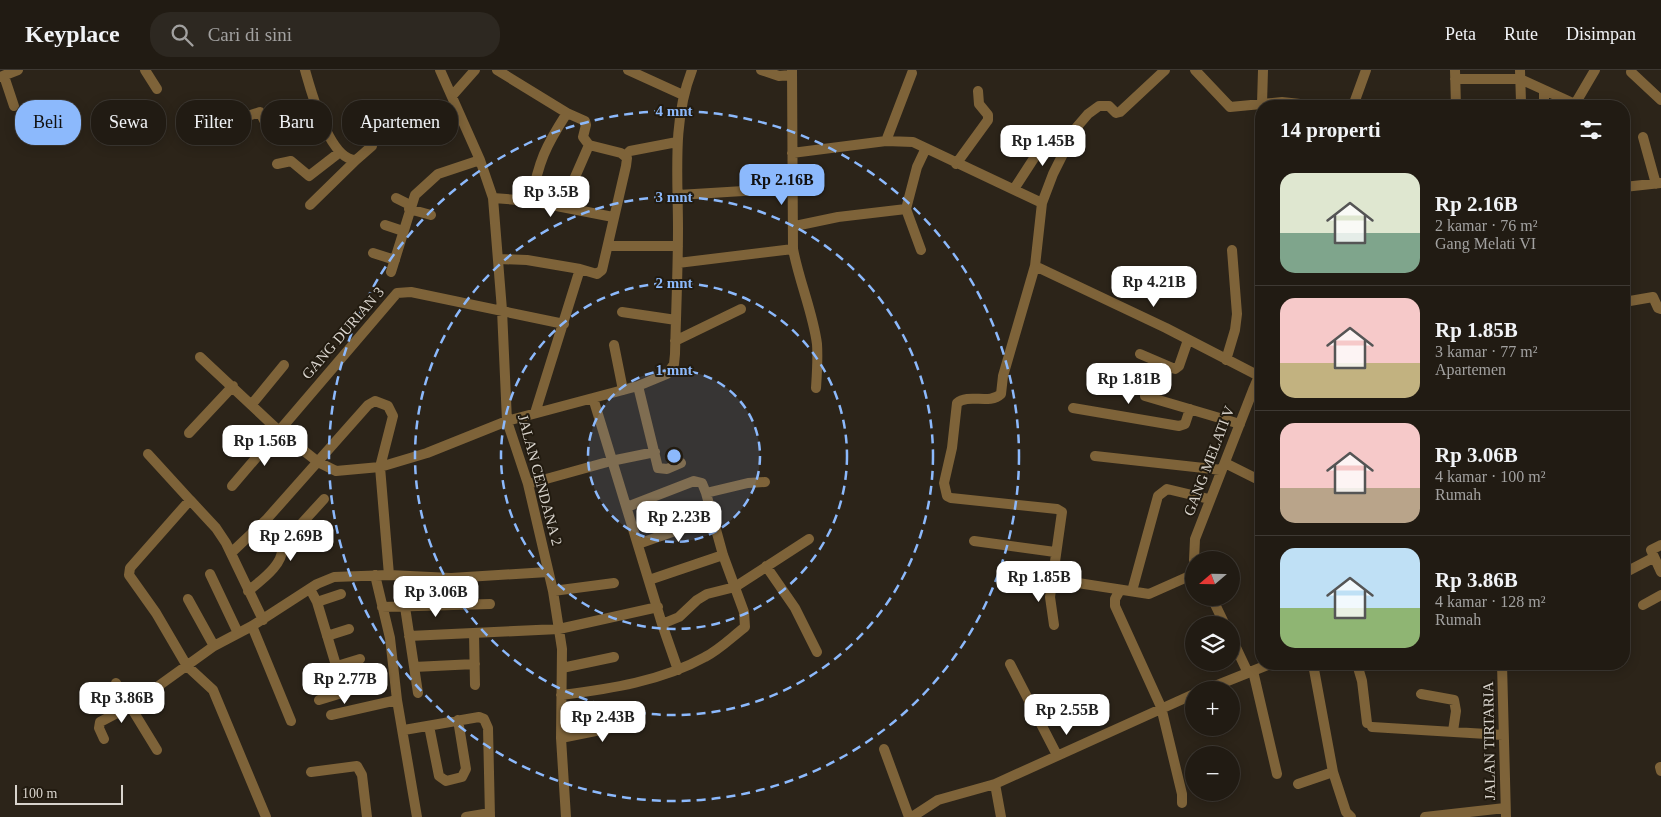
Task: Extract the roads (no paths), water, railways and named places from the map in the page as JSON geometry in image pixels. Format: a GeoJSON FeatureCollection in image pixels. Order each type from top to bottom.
{"type":"FeatureCollection","features":[{"type":"Feature","properties":{"kind":"street"},"geometry":{"type":"LineString","coordinates":[[14,106],[2,76],[18,70]]}},
{"type":"Feature","properties":{"kind":"street"},"geometry":{"type":"LineString","coordinates":[[145,70],[157,89]]}},
{"type":"Feature","properties":{"kind":"street"},"geometry":{"type":"LineString","coordinates":[[305,70],[313,100]]}},
{"type":"Feature","properties":{"kind":"street","name":"JALAN CENDANA 2"},"geometry":{"type":"LineString","coordinates":[[440,70],[480,160],[493,198],[499,259],[507,420],[528,484],[553,591],[559,629],[562,668],[560,738],[566,817]]}},
{"type":"Feature","properties":{"kind":"street"},"geometry":{"type":"LineString","coordinates":[[452,96],[475,70]]}},
{"type":"Feature","properties":{"kind":"street"},"geometry":{"type":"LineString","coordinates":[[497,70],[567,113],[585,121],[583,137],[589,145],[625,156]]}},
{"type":"Feature","properties":{"kind":"street"},"geometry":{"type":"LineString","coordinates":[[628,70],[683,95]]}},
{"type":"Feature","properties":{"kind":"street"},"geometry":{"type":"LineString","coordinates":[[200,356],[279,431],[318,462],[336,471],[380,467],[427,453],[507,420],[638,386],[667,374],[674,364],[676,320],[678,262],[677,142],[683,95],[692,70]]}},
{"type":"Feature","properties":{"kind":"street"},"geometry":{"type":"LineString","coordinates":[[761,70],[783,76],[792,72],[794,105],[792,153],[795,226],[793,248],[798,278],[813,326],[816,344],[816,388]]}},
{"type":"Feature","properties":{"kind":"street"},"geometry":{"type":"LineString","coordinates":[[1054,625],[1050,597],[1055,552],[1063,516],[1059,509],[951,498],[947,496],[944,483],[952,448],[957,403],[966,399],[994,398],[1001,394],[1003,376],[1036,266],[1042,203],[1076,128],[1088,114],[1105,104],[1116,113],[1120,112],[1165,70]]}},
{"type":"Feature","properties":{"kind":"street"},"geometry":{"type":"LineString","coordinates":[[1195,70],[1230,107],[1255,106]]}},
{"type":"Feature","properties":{"kind":"street"},"geometry":{"type":"LineString","coordinates":[[1262,100],[1263,70]]}},
{"type":"Feature","properties":{"kind":"street"},"geometry":{"type":"LineString","coordinates":[[1355,100],[1366,70]]}},
{"type":"Feature","properties":{"kind":"street"},"geometry":{"type":"LineString","coordinates":[[1576,100],[1595,70]]}},
{"type":"Feature","properties":{"kind":"street"},"geometry":{"type":"LineString","coordinates":[[1630,72],[1661,100]]}},
{"type":"Feature","properties":{"kind":"street"},"geometry":{"type":"LineString","coordinates":[[886,141],[912,73]]}},
{"type":"Feature","properties":{"kind":"street"},"geometry":{"type":"LineString","coordinates":[[1456,100],[1455,75],[1520,74],[1544,90],[1565,100]]}},
{"type":"Feature","properties":{"kind":"street"},"geometry":{"type":"LineString","coordinates":[[1520,74],[1521,100]]}},
{"type":"Feature","properties":{"kind":"street"},"geometry":{"type":"LineString","coordinates":[[1544,90],[1544,100]]}},
{"type":"Feature","properties":{"kind":"street"},"geometry":{"type":"LineString","coordinates":[[956,164],[988,120],[988,115],[978,104],[978,91]]}},
{"type":"Feature","properties":{"kind":"street"},"geometry":{"type":"LineString","coordinates":[[531,201],[538,164],[546,146],[567,113]]}},
{"type":"Feature","properties":{"kind":"street"},"geometry":{"type":"LineString","coordinates":[[1014,189],[1051,132]]}},
{"type":"Feature","properties":{"kind":"street"},"geometry":{"type":"LineString","coordinates":[[1630,186],[1658,183],[1642,137]]}},
{"type":"Feature","properties":{"kind":"street"},"geometry":{"type":"LineString","coordinates":[[332,139],[340,152],[348,159],[356,160]]}},
{"type":"Feature","properties":{"kind":"street"},"geometry":{"type":"LineString","coordinates":[[792,153],[886,141],[913,142],[956,164],[1042,203]]}},
{"type":"Feature","properties":{"kind":"street"},"geometry":{"type":"LineString","coordinates":[[625,156],[630,151],[677,142]]}},
{"type":"Feature","properties":{"kind":"street"},"geometry":{"type":"LineString","coordinates":[[562,207],[589,145]]}},
{"type":"Feature","properties":{"kind":"street"},"geometry":{"type":"LineString","coordinates":[[310,204],[372,146]]}},
{"type":"Feature","properties":{"kind":"street"},"geometry":{"type":"LineString","coordinates":[[921,250],[906,209],[916,167],[926,148]]}},
{"type":"Feature","properties":{"kind":"street"},"geometry":{"type":"LineString","coordinates":[[277,164],[291,161],[309,176],[340,152]]}},
{"type":"Feature","properties":{"kind":"street"},"geometry":{"type":"LineString","coordinates":[[499,259],[527,260],[601,273],[609,246],[613,217],[627,161],[625,156]]}},
{"type":"Feature","properties":{"kind":"street"},"geometry":{"type":"LineString","coordinates":[[391,272],[415,195],[438,174],[480,160]]}},
{"type":"Feature","properties":{"kind":"street"},"geometry":{"type":"LineString","coordinates":[[678,195],[794,188]]}},
{"type":"Feature","properties":{"kind":"street"},"geometry":{"type":"LineString","coordinates":[[396,198],[410,207],[431,215]]}},
{"type":"Feature","properties":{"kind":"street"},"geometry":{"type":"LineString","coordinates":[[493,198],[531,201],[613,217]]}},
{"type":"Feature","properties":{"kind":"street"},"geometry":{"type":"LineString","coordinates":[[795,226],[831,218],[906,209]]}},
{"type":"Feature","properties":{"kind":"street"},"geometry":{"type":"LineString","coordinates":[[385,226],[403,231]]}},
{"type":"Feature","properties":{"kind":"street"},"geometry":{"type":"LineString","coordinates":[[609,246],[678,246]]}},
{"type":"Feature","properties":{"kind":"street"},"geometry":{"type":"LineString","coordinates":[[678,262],[793,248]]}},
{"type":"Feature","properties":{"kind":"street"},"geometry":{"type":"LineString","coordinates":[[1226,360],[1235,330],[1237,314],[1232,250]]}},
{"type":"Feature","properties":{"kind":"street"},"geometry":{"type":"LineString","coordinates":[[373,253],[394,260]]}},
{"type":"Feature","properties":{"kind":"street"},"geometry":{"type":"LineString","coordinates":[[1036,266],[1255,374]]}},
{"type":"Feature","properties":{"kind":"street"},"geometry":{"type":"LineString","coordinates":[[535,413],[580,269]]}},
{"type":"Feature","properties":{"kind":"street","name":"GANG DURIAN 3"},"geometry":{"type":"LineString","coordinates":[[279,431],[397,293],[411,292],[564,324]]}},
{"type":"Feature","properties":{"kind":"street"},"geometry":{"type":"LineString","coordinates":[[1630,301],[1653,297],[1658,308],[1661,309]]}},
{"type":"Feature","properties":{"kind":"street"},"geometry":{"type":"LineString","coordinates":[[675,341],[741,309]]}},
{"type":"Feature","properties":{"kind":"street"},"geometry":{"type":"LineString","coordinates":[[622,312],[676,320]]}},
{"type":"Feature","properties":{"kind":"street"},"geometry":{"type":"LineString","coordinates":[[1140,354],[1175,369],[1179,366],[1188,340]]}},
{"type":"Feature","properties":{"kind":"street"},"geometry":{"type":"LineString","coordinates":[[614,345],[623,390]]}},
{"type":"Feature","properties":{"kind":"street"},"geometry":{"type":"LineString","coordinates":[[252,404],[284,365]]}},
{"type":"Feature","properties":{"kind":"street"},"geometry":{"type":"LineString","coordinates":[[189,433],[232,386]]}},
{"type":"Feature","properties":{"kind":"street"},"geometry":{"type":"LineString","coordinates":[[638,386],[658,468],[661,470],[681,463]]}},
{"type":"Feature","properties":{"kind":"street","name":"GANG MELATI V"},"geometry":{"type":"LineString","coordinates":[[1194,551],[1195,539],[1255,388]]}},
{"type":"Feature","properties":{"kind":"street"},"geometry":{"type":"LineString","coordinates":[[1145,396],[1240,424]]}},
{"type":"Feature","properties":{"kind":"street"},"geometry":{"type":"LineString","coordinates":[[593,398],[662,624],[678,670]]}},
{"type":"Feature","properties":{"kind":"street"},"geometry":{"type":"LineString","coordinates":[[231,553],[266,520],[368,405],[375,401],[388,406],[393,416],[380,467],[389,575]]}},
{"type":"Feature","properties":{"kind":"street"},"geometry":{"type":"LineString","coordinates":[[1073,408],[1179,426],[1185,424],[1190,408]]}},
{"type":"Feature","properties":{"kind":"street"},"geometry":{"type":"LineString","coordinates":[[232,486],[279,431]]}},
{"type":"Feature","properties":{"kind":"street"},"geometry":{"type":"LineString","coordinates":[[528,484],[611,460],[655,452]]}},
{"type":"Feature","properties":{"kind":"street"},"geometry":{"type":"LineString","coordinates":[[148,454],[216,528],[231,553],[262,620]]}},
{"type":"Feature","properties":{"kind":"street"},"geometry":{"type":"LineString","coordinates":[[1095,456],[1223,467],[1255,479]]}},
{"type":"Feature","properties":{"kind":"street"},"geometry":{"type":"LineString","coordinates":[[562,696],[599,690],[678,670],[706,657],[745,627],[744,612],[723,555],[702,483],[694,481],[627,507]]}},
{"type":"Feature","properties":{"kind":"street"},"geometry":{"type":"LineString","coordinates":[[706,493],[748,483],[765,482]]}},
{"type":"Feature","properties":{"kind":"street"},"geometry":{"type":"LineString","coordinates":[[1132,591],[1158,496],[1161,492],[1167,489],[1210,499]]}},
{"type":"Feature","properties":{"kind":"street"},"geometry":{"type":"LineString","coordinates":[[190,500],[149,546],[129,572],[131,579],[156,614],[187,666],[213,690],[266,817]]}},
{"type":"Feature","properties":{"kind":"street"},"geometry":{"type":"LineString","coordinates":[[248,591],[274,570],[282,545],[324,500]]}},
{"type":"Feature","properties":{"kind":"street"},"geometry":{"type":"LineString","coordinates":[[266,520],[282,545]]}},
{"type":"Feature","properties":{"kind":"street"},"geometry":{"type":"LineString","coordinates":[[638,544],[675,531],[714,522]]}},
{"type":"Feature","properties":{"kind":"street"},"geometry":{"type":"LineString","coordinates":[[662,624],[679,617],[697,600],[707,594],[735,587],[808,539]]}},
{"type":"Feature","properties":{"kind":"street"},"geometry":{"type":"LineString","coordinates":[[974,540],[1055,552]]}},
{"type":"Feature","properties":{"kind":"street"},"geometry":{"type":"LineString","coordinates":[[1661,545],[1654,546],[1652,550],[1653,558],[1661,572]]}},
{"type":"Feature","properties":{"kind":"street"},"geometry":{"type":"LineString","coordinates":[[649,580],[723,555]]}},
{"type":"Feature","properties":{"kind":"street"},"geometry":{"type":"LineString","coordinates":[[1630,570],[1653,558]]}},
{"type":"Feature","properties":{"kind":"street"},"geometry":{"type":"LineString","coordinates":[[766,566],[795,608],[817,652]]}},
{"type":"Feature","properties":{"kind":"street"},"geometry":{"type":"LineString","coordinates":[[104,739],[99,728],[100,722],[132,705],[214,646],[252,626],[310,589],[334,577],[389,575],[451,578],[548,572]]}},
{"type":"Feature","properties":{"kind":"street"},"geometry":{"type":"LineString","coordinates":[[210,574],[238,633]]}},
{"type":"Feature","properties":{"kind":"street"},"geometry":{"type":"LineString","coordinates":[[375,576],[390,638],[417,817]]}},
{"type":"Feature","properties":{"kind":"street"},"geometry":{"type":"LineString","coordinates":[[1052,579],[1149,594],[1185,578]]}},
{"type":"Feature","properties":{"kind":"street"},"geometry":{"type":"LineString","coordinates":[[553,591],[614,583]]}},
{"type":"Feature","properties":{"kind":"street"},"geometry":{"type":"LineString","coordinates":[[310,589],[316,602],[344,692]]}},
{"type":"Feature","properties":{"kind":"street"},"geometry":{"type":"LineString","coordinates":[[1120,590],[1115,606],[1161,707],[1182,794],[1182,803]]}},
{"type":"Feature","properties":{"kind":"street"},"geometry":{"type":"LineString","coordinates":[[316,602],[341,594]]}},
{"type":"Feature","properties":{"kind":"street"},"geometry":{"type":"LineString","coordinates":[[1643,605],[1661,595]]}},
{"type":"Feature","properties":{"kind":"street"},"geometry":{"type":"LineString","coordinates":[[188,598],[214,646]]}},
{"type":"Feature","properties":{"kind":"street"},"geometry":{"type":"LineString","coordinates":[[382,607],[490,604]]}},
{"type":"Feature","properties":{"kind":"street"},"geometry":{"type":"LineString","coordinates":[[405,607],[418,693]]}},
{"type":"Feature","properties":{"kind":"street"},"geometry":{"type":"LineString","coordinates":[[409,636],[559,629],[658,607]]}},
{"type":"Feature","properties":{"kind":"street"},"geometry":{"type":"LineString","coordinates":[[252,626],[291,721]]}},
{"type":"Feature","properties":{"kind":"street"},"geometry":{"type":"LineString","coordinates":[[327,636],[349,629]]}},
{"type":"Feature","properties":{"kind":"street"},"geometry":{"type":"LineString","coordinates":[[474,633],[475,685]]}},
{"type":"Feature","properties":{"kind":"street"},"geometry":{"type":"LineString","coordinates":[[1240,653],[1251,672],[1277,774]]}},
{"type":"Feature","properties":{"kind":"street"},"geometry":{"type":"LineString","coordinates":[[562,668],[614,657]]}},
{"type":"Feature","properties":{"kind":"street"},"geometry":{"type":"LineString","coordinates":[[311,674],[336,668],[360,659]]}},
{"type":"Feature","properties":{"kind":"street"},"geometry":{"type":"LineString","coordinates":[[414,667],[475,664]]}},
{"type":"Feature","properties":{"kind":"street"},"geometry":{"type":"LineString","coordinates":[[1010,664],[1057,755]]}},
{"type":"Feature","properties":{"kind":"street"},"geometry":{"type":"LineString","coordinates":[[1228,681],[1256,670]]}},
{"type":"Feature","properties":{"kind":"street"},"geometry":{"type":"LineString","coordinates":[[1314,670],[1333,772],[1346,812],[1351,817]]}},
{"type":"Feature","properties":{"kind":"street"},"geometry":{"type":"LineString","coordinates":[[1359,670],[1370,725],[1503,735]]}},
{"type":"Feature","properties":{"kind":"street","name":"JALAN TIRTARIA"},"geometry":{"type":"LineString","coordinates":[[1502,670],[1505,813]]}},
{"type":"Feature","properties":{"kind":"street"},"geometry":{"type":"LineString","coordinates":[[116,683],[132,705],[156,750]]}},
{"type":"Feature","properties":{"kind":"street"},"geometry":{"type":"LineString","coordinates":[[319,700],[364,686]]}},
{"type":"Feature","properties":{"kind":"street"},"geometry":{"type":"LineString","coordinates":[[1421,694],[1454,700],[1456,711],[1453,731]]}},
{"type":"Feature","properties":{"kind":"street"},"geometry":{"type":"LineString","coordinates":[[884,749],[910,817],[938,800],[995,784],[1185,698]]}},
{"type":"Feature","properties":{"kind":"street"},"geometry":{"type":"LineString","coordinates":[[331,715],[398,700]]}},
{"type":"Feature","properties":{"kind":"street"},"geometry":{"type":"LineString","coordinates":[[404,730],[479,717],[487,722],[490,815],[466,817]]}},
{"type":"Feature","properties":{"kind":"street"},"geometry":{"type":"LineString","coordinates":[[429,726],[439,776],[446,781],[462,777],[465,773],[458,720]]}},
{"type":"Feature","properties":{"kind":"street"},"geometry":{"type":"LineString","coordinates":[[560,738],[640,722]]}},
{"type":"Feature","properties":{"kind":"street"},"geometry":{"type":"LineString","coordinates":[[311,772],[357,766],[362,775],[367,817]]}},
{"type":"Feature","properties":{"kind":"street"},"geometry":{"type":"LineString","coordinates":[[1298,784],[1333,772]]}},
{"type":"Feature","properties":{"kind":"street"},"geometry":{"type":"LineString","coordinates":[[995,784],[1001,817]]}},
{"type":"Feature","properties":{"kind":"street"},"geometry":{"type":"LineString","coordinates":[[1425,817],[1505,813]]}}]}
